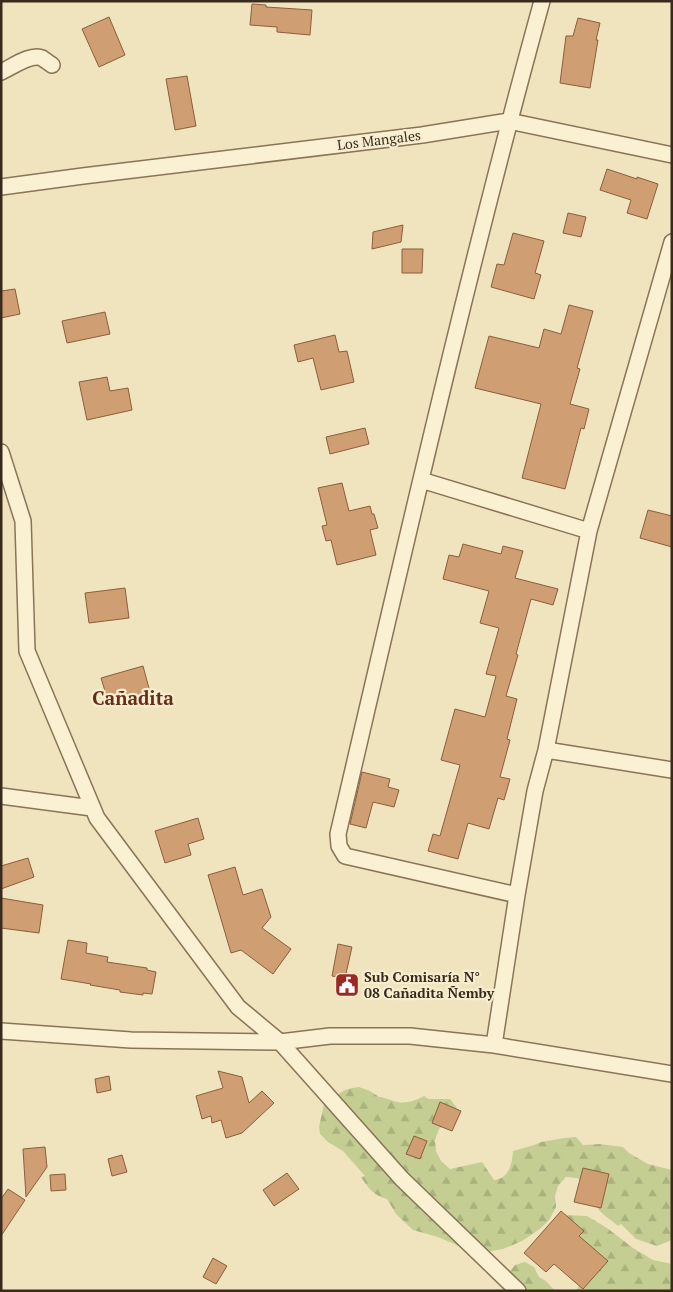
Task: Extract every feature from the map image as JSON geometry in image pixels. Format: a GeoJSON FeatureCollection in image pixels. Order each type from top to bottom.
{"type":"FeatureCollection","features":[{"type":"Feature","properties":{"kind":"street"},"geometry":{"type":"LineString","coordinates":[[517,895],[344,856],[338,846],[338,834],[421,480],[509,121],[542,1]]}},
{"type":"Feature","properties":{"kind":"street"},"geometry":{"type":"LineString","coordinates":[[1,72],[35,57],[41,58],[52,65]]}},
{"type":"Feature","properties":{"kind":"street","name":"Los Mangales"},"geometry":{"type":"LineString","coordinates":[[1,187],[422,135],[509,121],[672,155]]}},
{"type":"Feature","properties":{"kind":"street"},"geometry":{"type":"LineString","coordinates":[[494,1045],[535,791],[546,750],[589,531],[672,242]]}},
{"type":"Feature","properties":{"kind":"street"},"geometry":{"type":"LineString","coordinates":[[1,452],[23,521],[27,651],[97,818],[238,1007],[280,1042],[402,1179],[518,1291]]}},
{"type":"Feature","properties":{"kind":"street"},"geometry":{"type":"LineString","coordinates":[[421,480],[589,531]]}},
{"type":"Feature","properties":{"kind":"street"},"geometry":{"type":"LineString","coordinates":[[546,750],[672,770]]}},
{"type":"Feature","properties":{"kind":"street"},"geometry":{"type":"LineString","coordinates":[[1,796],[92,808]]}},
{"type":"Feature","properties":{"kind":"street"},"geometry":{"type":"LineString","coordinates":[[1,1031],[131,1040],[280,1042],[330,1036],[410,1036],[494,1045],[672,1074]]}},
{"type":"Feature","properties":{"kind":"green space"},"geometry":{"type":"Polygon","coordinates":[[[359,1087],[379,1097],[403,1103],[424,1096],[428,1099],[450,1099],[457,1108],[452,1118],[439,1129],[435,1140],[436,1151],[441,1161],[450,1169],[482,1162],[494,1180],[499,1179],[509,1170],[513,1151],[541,1142],[576,1137],[583,1145],[600,1144],[623,1147],[629,1153],[648,1164],[672,1170],[672,1240],[657,1246],[636,1239],[621,1224],[618,1226],[596,1207],[588,1184],[577,1178],[566,1177],[558,1186],[555,1196],[556,1207],[549,1220],[540,1229],[522,1241],[503,1249],[481,1253],[413,1230],[396,1214],[387,1199],[378,1196],[369,1188],[361,1177],[365,1176],[343,1151],[328,1142],[320,1134],[319,1127],[324,1104],[343,1091],[359,1087]]]}},
{"type":"Feature","properties":{"kind":"green space"},"geometry":{"type":"Polygon","coordinates":[[[565,1215],[587,1216],[653,1260],[672,1264],[672,1291],[576,1291],[580,1284],[565,1215]]]}},
{"type":"Feature","properties":{"kind":"green space"},"geometry":{"type":"Polygon","coordinates":[[[525,1262],[534,1267],[539,1277],[546,1281],[555,1291],[510,1291],[508,1274],[515,1265],[525,1262]]]}},
{"type":"Feature","properties":{"kind":"building"},"geometry":{"type":"Polygon","coordinates":[[[252,4],[266,5],[266,7],[312,10],[310,35],[277,32],[277,27],[250,25],[252,4]]]}},
{"type":"Feature","properties":{"kind":"building"},"geometry":{"type":"Polygon","coordinates":[[[109,17],[125,55],[99,67],[82,29],[109,17]]]}},
{"type":"Feature","properties":{"kind":"building"},"geometry":{"type":"Polygon","coordinates":[[[578,18],[600,23],[590,88],[560,83],[566,36],[573,36],[578,18]]]}},
{"type":"Feature","properties":{"kind":"building"},"geometry":{"type":"Polygon","coordinates":[[[187,76],[196,126],[175,130],[166,79],[187,76]]]}},
{"type":"Feature","properties":{"kind":"building"},"geometry":{"type":"Polygon","coordinates":[[[607,169],[658,184],[647,219],[627,213],[631,200],[600,190],[607,169]]]}},
{"type":"Feature","properties":{"kind":"building"},"geometry":{"type":"Polygon","coordinates":[[[568,213],[586,217],[581,237],[563,233],[568,213]]]}},
{"type":"Feature","properties":{"kind":"building"},"geometry":{"type":"Polygon","coordinates":[[[403,225],[401,242],[372,249],[373,232],[403,225]]]}},
{"type":"Feature","properties":{"kind":"building"},"geometry":{"type":"Polygon","coordinates":[[[513,233],[544,241],[535,273],[541,275],[534,299],[491,287],[497,264],[504,265],[513,233]]]}},
{"type":"Feature","properties":{"kind":"building"},"geometry":{"type":"Polygon","coordinates":[[[402,249],[423,249],[422,273],[402,273],[402,249]]]}},
{"type":"Feature","properties":{"kind":"building"},"geometry":{"type":"Polygon","coordinates":[[[15,289],[20,314],[1,318],[1,291],[15,289]]]}},
{"type":"Feature","properties":{"kind":"building"},"geometry":{"type":"Polygon","coordinates":[[[569,305],[593,311],[577,368],[580,369],[570,404],[589,409],[584,429],[581,428],[565,489],[522,478],[541,404],[475,388],[489,336],[539,348],[544,329],[561,334],[569,305]]]}},
{"type":"Feature","properties":{"kind":"building"},"geometry":{"type":"Polygon","coordinates":[[[105,312],[110,334],[67,343],[62,321],[105,312]]]}},
{"type":"Feature","properties":{"kind":"building"},"geometry":{"type":"Polygon","coordinates":[[[335,335],[339,352],[347,351],[354,382],[321,390],[313,358],[298,362],[294,345],[335,335]]]}},
{"type":"Feature","properties":{"kind":"building"},"geometry":{"type":"Polygon","coordinates":[[[107,377],[110,391],[128,388],[132,410],[87,420],[79,382],[107,377]]]}},
{"type":"Feature","properties":{"kind":"building"},"geometry":{"type":"Polygon","coordinates":[[[365,428],[369,444],[330,454],[326,437],[365,428]]]}},
{"type":"Feature","properties":{"kind":"building"},"geometry":{"type":"Polygon","coordinates":[[[342,483],[349,511],[370,506],[378,528],[370,530],[376,555],[337,565],[331,540],[326,541],[322,526],[327,525],[318,488],[342,483]]]}},
{"type":"Feature","properties":{"kind":"building"},"geometry":{"type":"Polygon","coordinates":[[[648,510],[672,516],[672,547],[640,538],[648,510]]]}},
{"type":"Feature","properties":{"kind":"building"},"geometry":{"type":"Polygon","coordinates":[[[463,544],[501,554],[503,546],[523,551],[515,578],[558,589],[553,605],[531,599],[516,654],[518,655],[506,696],[517,699],[507,739],[510,740],[500,777],[510,779],[504,800],[498,798],[489,829],[468,823],[458,859],[428,851],[433,834],[440,836],[460,765],[441,760],[455,709],[485,717],[496,676],[486,674],[499,628],[480,623],[489,591],[443,579],[449,555],[459,557],[463,544]]]}},
{"type":"Feature","properties":{"kind":"building"},"geometry":{"type":"Polygon","coordinates":[[[125,588],[129,618],[89,623],[85,593],[125,588]]]}},
{"type":"Feature","properties":{"kind":"building"},"geometry":{"type":"Polygon","coordinates":[[[143,666],[150,692],[109,704],[101,678],[143,666]]]}},
{"type":"Feature","properties":{"kind":"building"},"geometry":{"type":"Polygon","coordinates":[[[362,772],[390,779],[388,787],[399,790],[394,807],[373,802],[366,828],[350,824],[362,772]]]}},
{"type":"Feature","properties":{"kind":"building"},"geometry":{"type":"Polygon","coordinates":[[[198,818],[204,839],[188,844],[191,855],[165,863],[155,831],[198,818]]]}},
{"type":"Feature","properties":{"kind":"building"},"geometry":{"type":"Polygon","coordinates":[[[28,858],[34,877],[1,889],[1,866],[28,858]]]}},
{"type":"Feature","properties":{"kind":"building"},"geometry":{"type":"Polygon","coordinates":[[[235,867],[243,895],[262,889],[271,917],[262,928],[291,949],[273,974],[241,950],[231,953],[208,875],[235,867]]]}},
{"type":"Feature","properties":{"kind":"building"},"geometry":{"type":"Polygon","coordinates":[[[1,898],[43,905],[39,933],[1,928],[1,898]]]}},
{"type":"Feature","properties":{"kind":"building"},"geometry":{"type":"Polygon","coordinates":[[[68,940],[87,943],[86,953],[108,957],[107,962],[147,968],[147,970],[156,972],[152,994],[143,993],[143,995],[120,992],[120,990],[61,979],[68,940]]]}},
{"type":"Feature","properties":{"kind":"building"},"geometry":{"type":"Polygon","coordinates":[[[338,944],[352,947],[345,978],[332,976],[338,944]]]}},
{"type":"Feature","properties":{"kind":"building"},"geometry":{"type":"Polygon","coordinates":[[[218,1071],[242,1077],[249,1103],[262,1091],[274,1103],[242,1133],[226,1138],[221,1120],[212,1123],[211,1116],[202,1119],[196,1096],[223,1088],[218,1071]]]}},
{"type":"Feature","properties":{"kind":"building"},"geometry":{"type":"Polygon","coordinates":[[[109,1076],[111,1090],[97,1093],[95,1079],[109,1076]]]}},
{"type":"Feature","properties":{"kind":"building"},"geometry":{"type":"Polygon","coordinates":[[[440,1102],[461,1111],[452,1131],[432,1123],[440,1102]]]}},
{"type":"Feature","properties":{"kind":"building"},"geometry":{"type":"Polygon","coordinates":[[[414,1136],[427,1141],[420,1159],[406,1154],[414,1136]]]}},
{"type":"Feature","properties":{"kind":"building"},"geometry":{"type":"Polygon","coordinates":[[[45,1147],[47,1167],[26,1197],[23,1149],[45,1147]]]}},
{"type":"Feature","properties":{"kind":"building"},"geometry":{"type":"Polygon","coordinates":[[[122,1155],[127,1172],[112,1176],[108,1159],[122,1155]]]}},
{"type":"Feature","properties":{"kind":"building"},"geometry":{"type":"Polygon","coordinates":[[[583,1168],[609,1174],[601,1208],[574,1202],[583,1168]]]}},
{"type":"Feature","properties":{"kind":"building"},"geometry":{"type":"Polygon","coordinates":[[[287,1173],[299,1189],[274,1206],[263,1190],[287,1173]]]}},
{"type":"Feature","properties":{"kind":"building"},"geometry":{"type":"Polygon","coordinates":[[[65,1174],[66,1190],[51,1191],[50,1175],[65,1174]]]}},
{"type":"Feature","properties":{"kind":"building"},"geometry":{"type":"Polygon","coordinates":[[[8,1189],[25,1200],[1,1236],[1,1199],[8,1189]]]}},
{"type":"Feature","properties":{"kind":"building"},"geometry":{"type":"Polygon","coordinates":[[[561,1211],[584,1231],[579,1236],[608,1261],[583,1289],[554,1264],[546,1272],[524,1253],[561,1211]]]}},
{"type":"Feature","properties":{"kind":"building"},"geometry":{"type":"Polygon","coordinates":[[[213,1258],[227,1266],[216,1284],[203,1277],[213,1258]]]}},
{"type":"Feature","properties":{"kind":"place","name":"Sub Comisaría N° 08 Cañadita Ñemby"},"geometry":{"type":"Point","coordinates":[347,985]}},
{"type":"Feature","properties":{"kind":"district","name":"Cañadita"},"geometry":{"type":"Point","coordinates":[133,698]}}]}
